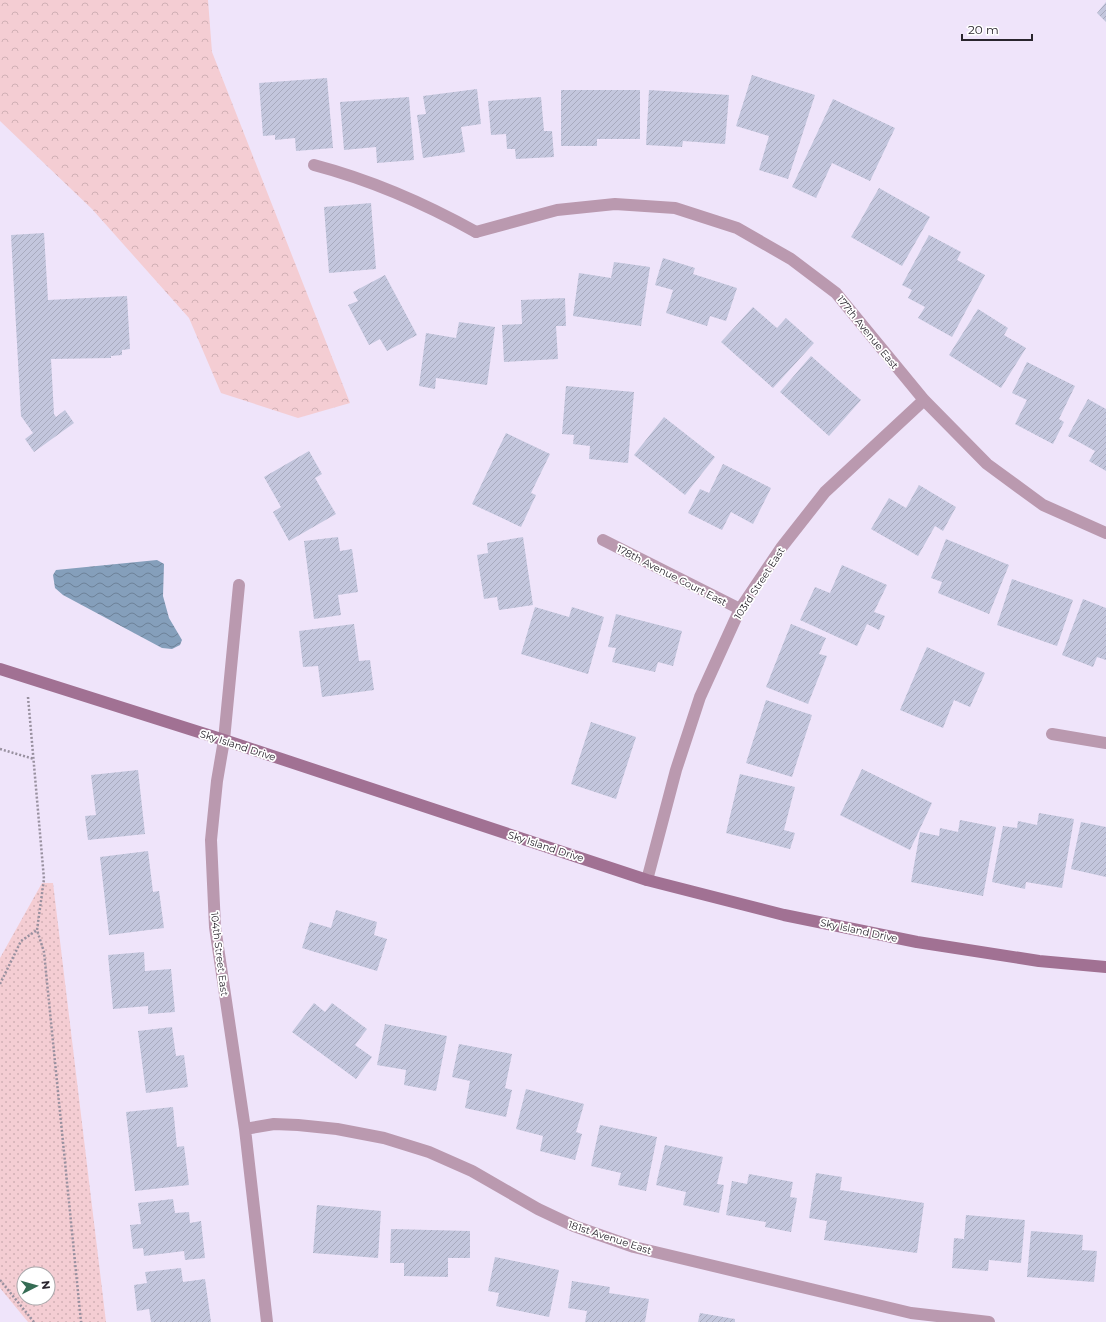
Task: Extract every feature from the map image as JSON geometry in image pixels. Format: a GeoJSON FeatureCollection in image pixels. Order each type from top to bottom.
{"type":"FeatureCollection","features":[{"type":"Feature","properties":{"kind":"street","name":"177th Avenue East"},"geometry":{"type":"LineString","coordinates":[[314,165],[342,172],[411,198],[476,232],[557,210],[615,204],[676,208],[737,228],[791,259],[836,293],[924,400],[987,464],[1043,505],[1106,533]]}},
{"type":"Feature","properties":{"kind":"street","name":"103rd Street East"},"geometry":{"type":"LineString","coordinates":[[647,880],[676,770],[700,697],[740,609],[781,548],[825,492],[924,400]]}},
{"type":"Feature","properties":{"kind":"street","name":"178th Avenue Court East"},"geometry":{"type":"LineString","coordinates":[[603,540],[740,609]]}},
{"type":"Feature","properties":{"kind":"street","name":"104th Street East"},"geometry":{"type":"LineString","coordinates":[[239,585],[224,740],[217,780],[211,840],[215,927],[245,1129],[267,1322]]}},
{"type":"Feature","properties":{"kind":"street","name":"Sky Island Drive"},"geometry":{"type":"LineString","coordinates":[[0,670],[224,740],[647,880],[784,915],[917,942],[1039,961],[1106,967]]}},
{"type":"Feature","properties":{"kind":"street"},"geometry":{"type":"LineString","coordinates":[[1052,734],[1106,743]]}},
{"type":"Feature","properties":{"kind":"street","name":"181st Avenue East"},"geometry":{"type":"LineString","coordinates":[[245,1129],[274,1124],[298,1125],[337,1129],[384,1138],[436,1156],[472,1172],[538,1209],[574,1226],[634,1246],[911,1313],[989,1322]]}},
{"type":"Feature","properties":{"kind":"path"},"geometry":{"type":"LineString","coordinates":[[26,678],[44,879],[37,930],[44,952],[81,1322]]}},
{"type":"Feature","properties":{"kind":"path"},"geometry":{"type":"LineString","coordinates":[[0,749],[34,759]]}},
{"type":"Feature","properties":{"kind":"path"},"geometry":{"type":"LineString","coordinates":[[0,984],[21,941],[37,930]]}},
{"type":"Feature","properties":{"kind":"path"},"geometry":{"type":"LineString","coordinates":[[0,1280],[34,1322]]}},
{"type":"Feature","properties":{"kind":"green space"},"geometry":{"type":"Polygon","coordinates":[[[0,0],[208,0],[212,52],[350,403],[298,418],[221,393],[189,318],[92,209],[0,121],[0,0]]]}},
{"type":"Feature","properties":{"kind":"green space"},"geometry":{"type":"Polygon","coordinates":[[[42,883],[53,883],[106,1322],[28,1322],[0,1288],[0,958],[42,883]]]}},
{"type":"Feature","properties":{"kind":"water"},"geometry":{"type":"Polygon","coordinates":[[[157,560],[164,564],[163,596],[169,618],[182,640],[180,645],[172,649],[162,648],[63,595],[55,588],[53,575],[56,570],[157,560]]]}},
{"type":"Feature","properties":{"kind":"building"},"geometry":{"type":"Polygon","coordinates":[[[1106,2],[1106,22],[1097,13],[1106,2]]]}},
{"type":"Feature","properties":{"kind":"building"},"geometry":{"type":"Polygon","coordinates":[[[752,75],[815,95],[788,179],[759,170],[769,136],[736,126],[752,75]]]}},
{"type":"Feature","properties":{"kind":"building"},"geometry":{"type":"Polygon","coordinates":[[[327,78],[333,148],[296,151],[295,138],[275,140],[275,135],[263,136],[259,83],[327,78]]]}},
{"type":"Feature","properties":{"kind":"building"},"geometry":{"type":"Polygon","coordinates":[[[477,89],[481,124],[461,127],[465,152],[423,158],[417,115],[426,114],[423,96],[477,89]]]}},
{"type":"Feature","properties":{"kind":"building"},"geometry":{"type":"Polygon","coordinates":[[[561,90],[640,90],[640,139],[597,139],[597,146],[561,146],[561,90]]]}},
{"type":"Feature","properties":{"kind":"building"},"geometry":{"type":"Polygon","coordinates":[[[649,90],[729,95],[725,144],[683,141],[682,147],[646,145],[649,90]]]}},
{"type":"Feature","properties":{"kind":"building"},"geometry":{"type":"Polygon","coordinates":[[[409,97],[414,160],[377,163],[376,147],[344,150],[340,102],[409,97]]]}},
{"type":"Feature","properties":{"kind":"building"},"geometry":{"type":"Polygon","coordinates":[[[541,97],[544,131],[552,131],[554,157],[516,159],[515,149],[507,149],[506,134],[491,135],[488,101],[541,97]]]}},
{"type":"Feature","properties":{"kind":"building"},"geometry":{"type":"Polygon","coordinates":[[[833,99],[895,128],[870,181],[832,163],[816,198],[792,187],[833,99]]]}},
{"type":"Feature","properties":{"kind":"building"},"geometry":{"type":"Polygon","coordinates":[[[879,188],[930,217],[902,266],[851,237],[879,188]]]}},
{"type":"Feature","properties":{"kind":"building"},"geometry":{"type":"Polygon","coordinates":[[[371,203],[376,269],[329,273],[324,207],[371,203]]]}},
{"type":"Feature","properties":{"kind":"building"},"geometry":{"type":"Polygon","coordinates":[[[44,233],[48,300],[127,296],[130,349],[122,350],[122,355],[111,356],[111,358],[51,359],[54,414],[56,417],[65,410],[74,423],[34,452],[25,439],[33,433],[21,416],[11,235],[44,233]]]}},
{"type":"Feature","properties":{"kind":"building"},"geometry":{"type":"Polygon","coordinates":[[[929,235],[961,252],[957,260],[985,275],[952,337],[918,318],[925,307],[908,298],[912,290],[902,285],[929,235]]]}},
{"type":"Feature","properties":{"kind":"building"},"geometry":{"type":"Polygon","coordinates":[[[663,258],[695,268],[693,274],[737,288],[726,321],[710,316],[707,326],[666,313],[673,290],[655,285],[663,258]]]}},
{"type":"Feature","properties":{"kind":"building"},"geometry":{"type":"Polygon","coordinates":[[[614,262],[650,267],[641,326],[573,316],[579,273],[611,278],[614,262]]]}},
{"type":"Feature","properties":{"kind":"building"},"geometry":{"type":"Polygon","coordinates":[[[385,275],[417,335],[387,351],[380,339],[369,345],[348,305],[358,301],[353,292],[385,275]]]}},
{"type":"Feature","properties":{"kind":"building"},"geometry":{"type":"Polygon","coordinates":[[[565,298],[566,326],[556,326],[558,359],[504,362],[502,325],[522,324],[521,300],[565,298]]]}},
{"type":"Feature","properties":{"kind":"building"},"geometry":{"type":"Polygon","coordinates":[[[753,307],[777,328],[786,318],[814,343],[773,388],[721,342],[753,307]]]}},
{"type":"Feature","properties":{"kind":"building"},"geometry":{"type":"Polygon","coordinates":[[[978,309],[1008,328],[1004,335],[1026,348],[1001,388],[949,355],[978,309]]]}},
{"type":"Feature","properties":{"kind":"building"},"geometry":{"type":"Polygon","coordinates":[[[459,322],[495,327],[487,385],[436,378],[435,389],[419,386],[426,333],[456,338],[459,322]]]}},
{"type":"Feature","properties":{"kind":"building"},"geometry":{"type":"Polygon","coordinates":[[[811,356],[861,400],[829,436],[780,392],[811,356]]]}},
{"type":"Feature","properties":{"kind":"building"},"geometry":{"type":"Polygon","coordinates":[[[1027,362],[1075,386],[1059,419],[1064,422],[1053,444],[1015,424],[1027,400],[1012,393],[1027,362]]]}},
{"type":"Feature","properties":{"kind":"building"},"geometry":{"type":"Polygon","coordinates":[[[566,386],[634,392],[628,463],[589,459],[590,446],[573,444],[574,435],[562,434],[566,386]]]}},
{"type":"Feature","properties":{"kind":"building"},"geometry":{"type":"Polygon","coordinates":[[[1088,399],[1106,409],[1106,471],[1089,461],[1095,451],[1068,436],[1088,399]]]}},
{"type":"Feature","properties":{"kind":"building"},"geometry":{"type":"Polygon","coordinates":[[[664,417],[715,457],[685,495],[634,455],[664,417]]]}},
{"type":"Feature","properties":{"kind":"building"},"geometry":{"type":"Polygon","coordinates":[[[506,433],[550,454],[531,493],[536,495],[521,527],[472,504],[506,433]]]}},
{"type":"Feature","properties":{"kind":"building"},"geometry":{"type":"Polygon","coordinates":[[[309,451],[322,474],[315,478],[336,514],[289,541],[273,512],[281,507],[264,477],[309,451]]]}},
{"type":"Feature","properties":{"kind":"building"},"geometry":{"type":"Polygon","coordinates":[[[723,464],[771,488],[753,524],[731,512],[722,530],[688,513],[700,489],[709,493],[723,464]]]}},
{"type":"Feature","properties":{"kind":"building"},"geometry":{"type":"Polygon","coordinates":[[[919,485],[956,507],[943,531],[935,526],[918,556],[871,529],[889,498],[906,508],[919,485]]]}},
{"type":"Feature","properties":{"kind":"building"},"geometry":{"type":"Polygon","coordinates":[[[338,537],[340,551],[352,549],[358,592],[338,595],[341,615],[314,619],[304,541],[338,537]]]}},
{"type":"Feature","properties":{"kind":"building"},"geometry":{"type":"Polygon","coordinates":[[[523,537],[533,605],[499,610],[497,597],[484,599],[477,555],[488,553],[487,543],[523,537]]]}},
{"type":"Feature","properties":{"kind":"building"},"geometry":{"type":"Polygon","coordinates":[[[946,539],[1009,565],[989,614],[938,593],[942,582],[931,578],[946,539]]]}},
{"type":"Feature","properties":{"kind":"building"},"geometry":{"type":"Polygon","coordinates":[[[842,565],[887,585],[874,612],[885,616],[879,630],[867,624],[857,646],[800,620],[815,587],[830,593],[842,565]]]}},
{"type":"Feature","properties":{"kind":"building"},"geometry":{"type":"Polygon","coordinates":[[[1012,579],[1073,600],[1057,646],[997,625],[1012,579]]]}},
{"type":"Feature","properties":{"kind":"building"},"geometry":{"type":"Polygon","coordinates":[[[1083,599],[1106,608],[1106,660],[1097,657],[1093,667],[1062,655],[1083,599]]]}},
{"type":"Feature","properties":{"kind":"building"},"geometry":{"type":"Polygon","coordinates":[[[535,607],[569,617],[572,607],[604,617],[588,674],[521,654],[535,607]]]}},
{"type":"Feature","properties":{"kind":"building"},"geometry":{"type":"Polygon","coordinates":[[[616,614],[682,631],[673,666],[658,662],[655,672],[612,662],[616,648],[608,647],[616,614]]]}},
{"type":"Feature","properties":{"kind":"building"},"geometry":{"type":"Polygon","coordinates":[[[354,624],[359,661],[370,660],[374,690],[322,697],[318,666],[303,667],[299,631],[354,624]]]}},
{"type":"Feature","properties":{"kind":"building"},"geometry":{"type":"Polygon","coordinates":[[[791,624],[826,638],[819,654],[827,656],[808,704],[766,687],[791,624]]]}},
{"type":"Feature","properties":{"kind":"building"},"geometry":{"type":"Polygon","coordinates":[[[927,647],[985,673],[970,707],[954,700],[943,728],[900,710],[927,647]]]}},
{"type":"Feature","properties":{"kind":"building"},"geometry":{"type":"Polygon","coordinates":[[[766,700],[812,715],[792,777],[746,763],[766,700]]]}},
{"type":"Feature","properties":{"kind":"building"},"geometry":{"type":"Polygon","coordinates":[[[591,722],[636,737],[616,799],[571,784],[591,722]]]}},
{"type":"Feature","properties":{"kind":"building"},"geometry":{"type":"Polygon","coordinates":[[[862,769],[932,803],[910,850],[840,815],[862,769]]]}},
{"type":"Feature","properties":{"kind":"building"},"geometry":{"type":"Polygon","coordinates":[[[138,770],[145,834],[88,840],[85,816],[96,815],[91,775],[138,770]]]}},
{"type":"Feature","properties":{"kind":"building"},"geometry":{"type":"Polygon","coordinates":[[[740,774],[795,787],[784,830],[795,833],[790,849],[726,833],[740,774]]]}},
{"type":"Feature","properties":{"kind":"building"},"geometry":{"type":"Polygon","coordinates":[[[1039,813],[1074,819],[1062,888],[1026,882],[1025,889],[992,882],[1003,826],[1017,828],[1018,821],[1037,825],[1039,813]]]}},
{"type":"Feature","properties":{"kind":"building"},"geometry":{"type":"Polygon","coordinates":[[[960,820],[996,827],[983,896],[911,882],[920,832],[939,836],[940,828],[958,832],[960,820]]]}},
{"type":"Feature","properties":{"kind":"building"},"geometry":{"type":"Polygon","coordinates":[[[1081,822],[1106,827],[1106,877],[1071,869],[1081,822]]]}},
{"type":"Feature","properties":{"kind":"building"},"geometry":{"type":"Polygon","coordinates":[[[148,851],[153,892],[159,891],[164,928],[109,935],[100,857],[148,851]]]}},
{"type":"Feature","properties":{"kind":"building"},"geometry":{"type":"Polygon","coordinates":[[[336,910],[377,922],[374,935],[387,939],[377,971],[302,948],[310,922],[331,928],[336,910]]]}},
{"type":"Feature","properties":{"kind":"building"},"geometry":{"type":"Polygon","coordinates":[[[144,952],[145,971],[171,969],[175,1012],[148,1014],[148,1006],[113,1009],[108,955],[144,952]]]}},
{"type":"Feature","properties":{"kind":"building"},"geometry":{"type":"Polygon","coordinates":[[[314,1003],[325,1012],[332,1003],[367,1029],[355,1045],[372,1057],[356,1079],[292,1032],[314,1003]]]}},
{"type":"Feature","properties":{"kind":"building"},"geometry":{"type":"Polygon","coordinates":[[[385,1024],[447,1036],[436,1091],[404,1085],[406,1070],[377,1065],[385,1024]]]}},
{"type":"Feature","properties":{"kind":"building"},"geometry":{"type":"Polygon","coordinates":[[[172,1027],[176,1056],[184,1055],[188,1087],[146,1093],[138,1031],[172,1027]]]}},
{"type":"Feature","properties":{"kind":"building"},"geometry":{"type":"Polygon","coordinates":[[[459,1044],[512,1054],[505,1088],[512,1090],[506,1117],[465,1108],[470,1081],[452,1077],[459,1044]]]}},
{"type":"Feature","properties":{"kind":"building"},"geometry":{"type":"Polygon","coordinates":[[[526,1089],[584,1104],[576,1132],[582,1134],[575,1160],[540,1151],[543,1136],[516,1129],[526,1089]]]}},
{"type":"Feature","properties":{"kind":"building"},"geometry":{"type":"Polygon","coordinates":[[[173,1107],[177,1147],[184,1146],[189,1185],[135,1191],[126,1112],[173,1107]]]}},
{"type":"Feature","properties":{"kind":"building"},"geometry":{"type":"Polygon","coordinates":[[[600,1125],[657,1137],[646,1191],[618,1185],[621,1173],[591,1166],[600,1125]]]}},
{"type":"Feature","properties":{"kind":"building"},"geometry":{"type":"Polygon","coordinates":[[[665,1145],[723,1157],[717,1184],[724,1185],[719,1213],[683,1205],[686,1192],[656,1185],[665,1145]]]}},
{"type":"Feature","properties":{"kind":"building"},"geometry":{"type":"Polygon","coordinates":[[[816,1173],[842,1177],[840,1190],[924,1203],[917,1253],[824,1240],[827,1221],[809,1218],[816,1173]]]}},
{"type":"Feature","properties":{"kind":"building"},"geometry":{"type":"Polygon","coordinates":[[[749,1174],[793,1182],[790,1197],[797,1198],[791,1232],[765,1227],[766,1222],[726,1215],[732,1181],[747,1184],[749,1174]]]}},
{"type":"Feature","properties":{"kind":"building"},"geometry":{"type":"Polygon","coordinates":[[[173,1199],[175,1213],[189,1212],[190,1223],[201,1221],[205,1258],[185,1260],[184,1251],[144,1256],[143,1248],[133,1249],[130,1225],[141,1224],[138,1203],[173,1199]]]}},
{"type":"Feature","properties":{"kind":"building"},"geometry":{"type":"Polygon","coordinates":[[[317,1205],[381,1211],[378,1258],[313,1253],[317,1205]]]}},
{"type":"Feature","properties":{"kind":"building"},"geometry":{"type":"Polygon","coordinates":[[[966,1215],[1025,1220],[1021,1263],[989,1260],[988,1271],[952,1268],[954,1238],[964,1239],[966,1215]]]}},
{"type":"Feature","properties":{"kind":"building"},"geometry":{"type":"Polygon","coordinates":[[[391,1229],[470,1231],[470,1258],[448,1258],[448,1277],[404,1276],[404,1263],[390,1263],[391,1229]]]}},
{"type":"Feature","properties":{"kind":"building"},"geometry":{"type":"Polygon","coordinates":[[[1031,1231],[1083,1235],[1082,1250],[1097,1251],[1094,1282],[1027,1277],[1031,1231]]]}},
{"type":"Feature","properties":{"kind":"building"},"geometry":{"type":"Polygon","coordinates":[[[495,1257],[559,1270],[549,1317],[496,1306],[499,1293],[488,1291],[495,1257]]]}},
{"type":"Feature","properties":{"kind":"building"},"geometry":{"type":"Polygon","coordinates":[[[181,1268],[183,1282],[205,1279],[211,1322],[151,1322],[149,1309],[137,1311],[134,1285],[147,1283],[145,1272],[181,1268]]]}},
{"type":"Feature","properties":{"kind":"building"},"geometry":{"type":"Polygon","coordinates":[[[572,1281],[610,1287],[609,1293],[649,1299],[645,1322],[585,1322],[587,1311],[568,1308],[572,1281]]]}},
{"type":"Feature","properties":{"kind":"building"},"geometry":{"type":"Polygon","coordinates":[[[700,1313],[735,1319],[735,1322],[698,1322],[700,1313]]]}}]}
